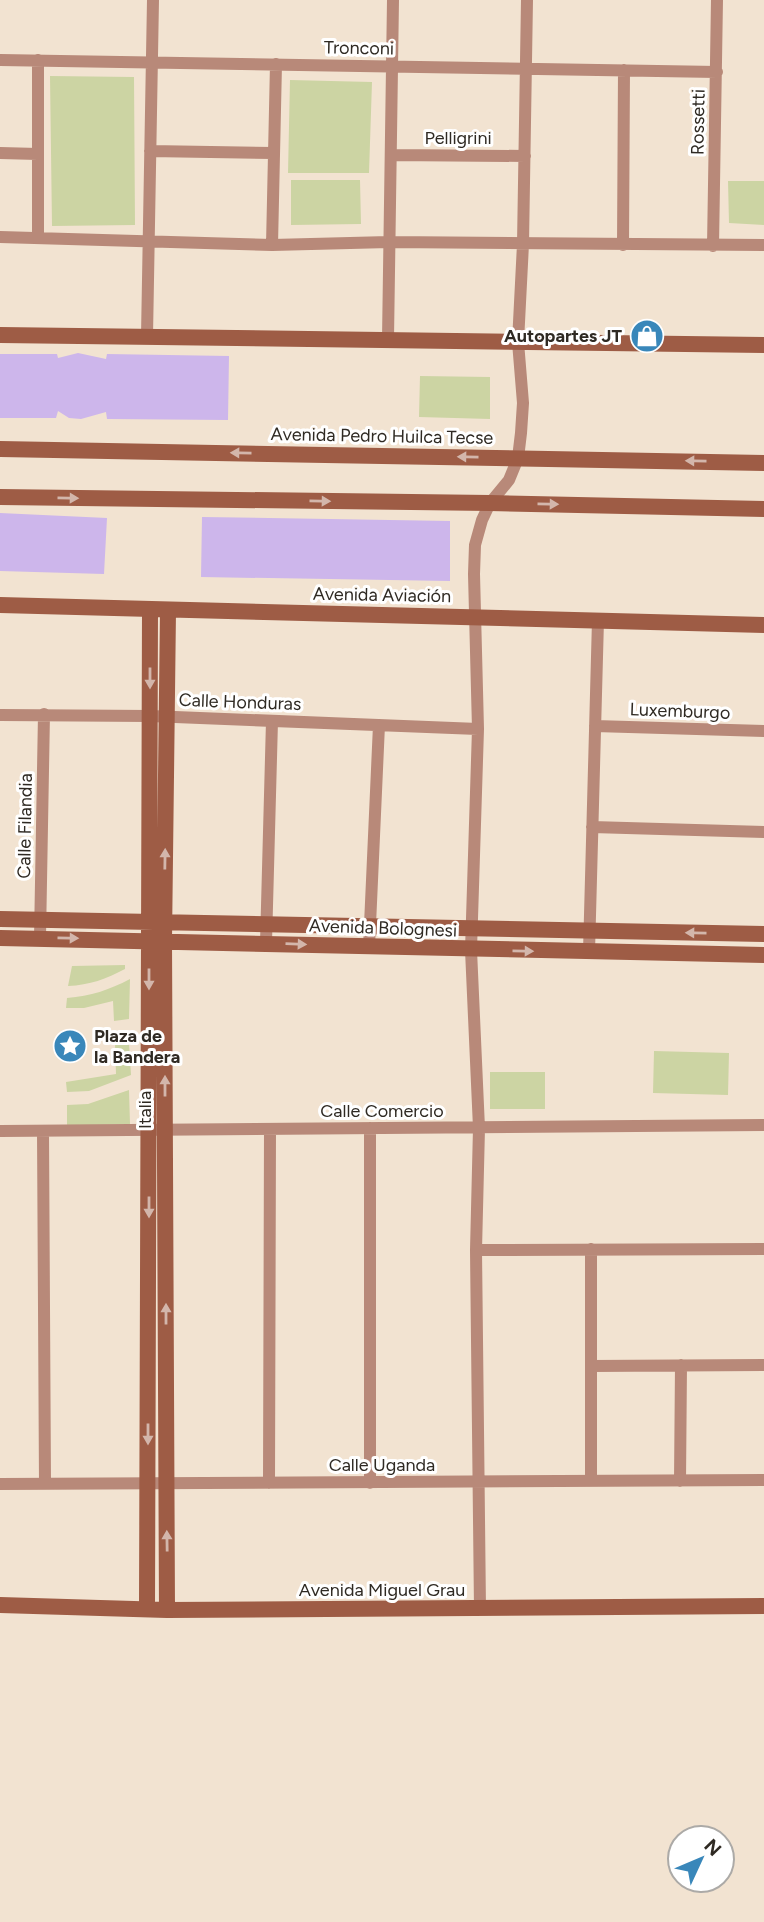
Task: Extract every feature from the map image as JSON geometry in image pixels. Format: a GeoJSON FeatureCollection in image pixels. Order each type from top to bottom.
{"type":"FeatureCollection","features":[{"type":"Feature","properties":{"kind":"street"},"geometry":{"type":"LineString","coordinates":[[147,337],[153,0]]}},
{"type":"Feature","properties":{"kind":"street"},"geometry":{"type":"LineString","coordinates":[[388,339],[393,0]]}},
{"type":"Feature","properties":{"kind":"street"},"geometry":{"type":"LineString","coordinates":[[480,1609],[476,1250],[479,1128],[471,950],[478,729],[475,545],[490,503],[509,480],[518,458],[523,403],[518,342],[523,244],[527,0]]}},
{"type":"Feature","properties":{"kind":"street","name":"Rossetti"},"geometry":{"type":"LineString","coordinates":[[713,246],[717,0]]}},
{"type":"Feature","properties":{"kind":"street","name":"Tronconi"},"geometry":{"type":"LineString","coordinates":[[0,60],[717,72]]}},
{"type":"Feature","properties":{"kind":"street"},"geometry":{"type":"LineString","coordinates":[[38,60],[38,238]]}},
{"type":"Feature","properties":{"kind":"street"},"geometry":{"type":"LineString","coordinates":[[272,244],[276,64]]}},
{"type":"Feature","properties":{"kind":"street"},"geometry":{"type":"LineString","coordinates":[[623,245],[624,70]]}},
{"type":"Feature","properties":{"kind":"street"},"geometry":{"type":"LineString","coordinates":[[150,151],[273,153]]}},
{"type":"Feature","properties":{"kind":"street"},"geometry":{"type":"LineString","coordinates":[[0,153],[38,154]]}},
{"type":"Feature","properties":{"kind":"street","name":"Pelligrini"},"geometry":{"type":"LineString","coordinates":[[391,155],[524,156]]}},
{"type":"Feature","properties":{"kind":"street"},"geometry":{"type":"LineString","coordinates":[[0,237],[272,244],[389,242],[764,245]]}},
{"type":"Feature","properties":{"kind":"street"},"geometry":{"type":"LineString","coordinates":[[0,335],[764,345]]}},
{"type":"Feature","properties":{"kind":"street","name":"Avenida Pedro Huilca Tecse"},"geometry":{"type":"LineString","coordinates":[[0,449],[764,463]]}},
{"type":"Feature","properties":{"kind":"street"},"geometry":{"type":"LineString","coordinates":[[0,497],[764,509]]}},
{"type":"Feature","properties":{"kind":"street","name":"Avenida Aviación"},"geometry":{"type":"LineString","coordinates":[[0,605],[764,625]]}},
{"type":"Feature","properties":{"kind":"street"},"geometry":{"type":"LineString","coordinates":[[150,610],[150,716],[157,922]]}},
{"type":"Feature","properties":{"kind":"street","name":"Italia"},"geometry":{"type":"LineString","coordinates":[[167,1610],[157,1130],[157,922],[167,717],[168,611]]}},
{"type":"Feature","properties":{"kind":"street"},"geometry":{"type":"LineString","coordinates":[[589,952],[598,620]]}},
{"type":"Feature","properties":{"kind":"street","name":"Calle Honduras"},"geometry":{"type":"LineString","coordinates":[[0,715],[150,716],[478,729]]}},
{"type":"Feature","properties":{"kind":"street","name":"Calle Filandia"},"geometry":{"type":"LineString","coordinates":[[40,937],[44,715]]}},
{"type":"Feature","properties":{"kind":"street"},"geometry":{"type":"LineString","coordinates":[[266,943],[272,721]]}},
{"type":"Feature","properties":{"kind":"street"},"geometry":{"type":"LineString","coordinates":[[369,947],[379,725]]}},
{"type":"Feature","properties":{"kind":"street","name":"Luxemburgo"},"geometry":{"type":"LineString","coordinates":[[595,726],[764,731]]}},
{"type":"Feature","properties":{"kind":"street"},"geometry":{"type":"LineString","coordinates":[[592,828],[764,832]]}},
{"type":"Feature","properties":{"kind":"street","name":"Avenida Bolognesi"},"geometry":{"type":"LineString","coordinates":[[0,919],[764,934]]}},
{"type":"Feature","properties":{"kind":"street","name":"Avenida Bolognesi"},"geometry":{"type":"LineString","coordinates":[[0,938],[764,955]]}},
{"type":"Feature","properties":{"kind":"street","name":"Calle Comercio"},"geometry":{"type":"LineString","coordinates":[[0,1131],[764,1125]]}},
{"type":"Feature","properties":{"kind":"street"},"geometry":{"type":"LineString","coordinates":[[370,1128],[370,1483]]}},
{"type":"Feature","properties":{"kind":"street"},"geometry":{"type":"LineString","coordinates":[[269,1483],[270,1129]]}},
{"type":"Feature","properties":{"kind":"street"},"geometry":{"type":"LineString","coordinates":[[147,1609],[157,1130]]}},
{"type":"Feature","properties":{"kind":"street"},"geometry":{"type":"LineString","coordinates":[[43,1132],[45,1483]]}},
{"type":"Feature","properties":{"kind":"street"},"geometry":{"type":"LineString","coordinates":[[591,1249],[591,1481]]}},
{"type":"Feature","properties":{"kind":"street"},"geometry":{"type":"LineString","coordinates":[[476,1250],[764,1249]]}},
{"type":"Feature","properties":{"kind":"street"},"geometry":{"type":"LineString","coordinates":[[591,1366],[764,1365]]}},
{"type":"Feature","properties":{"kind":"street"},"geometry":{"type":"LineString","coordinates":[[680,1481],[681,1366]]}},
{"type":"Feature","properties":{"kind":"street","name":"Calle Uganda"},"geometry":{"type":"LineString","coordinates":[[0,1484],[764,1480]]}},
{"type":"Feature","properties":{"kind":"street","name":"Avenida Miguel Grau"},"geometry":{"type":"LineString","coordinates":[[0,1605],[167,1610],[764,1606]]}},
{"type":"Feature","properties":{"kind":"green space"},"geometry":{"type":"Polygon","coordinates":[[[50,76],[134,77],[135,225],[52,226],[50,76]]]}},
{"type":"Feature","properties":{"kind":"green space"},"geometry":{"type":"Polygon","coordinates":[[[290,80],[372,82],[369,173],[288,173],[290,80]]]}},
{"type":"Feature","properties":{"kind":"green space"},"geometry":{"type":"Polygon","coordinates":[[[291,180],[360,180],[361,224],[291,225],[291,180]]]}},
{"type":"Feature","properties":{"kind":"green space"},"geometry":{"type":"Polygon","coordinates":[[[728,181],[764,181],[764,225],[729,223],[728,181]]]}},
{"type":"Feature","properties":{"kind":"green space"},"geometry":{"type":"Polygon","coordinates":[[[420,376],[490,377],[490,419],[419,417],[420,376]]]}},
{"type":"Feature","properties":{"kind":"green space"},"geometry":{"type":"Polygon","coordinates":[[[125,965],[125,969],[104,979],[68,986],[72,966],[125,965]]]}},
{"type":"Feature","properties":{"kind":"green space"},"geometry":{"type":"Polygon","coordinates":[[[130,979],[129,1019],[114,1021],[113,1001],[84,1008],[66,1008],[67,998],[100,992],[130,979]]]}},
{"type":"Feature","properties":{"kind":"green space"},"geometry":{"type":"Polygon","coordinates":[[[129,1043],[131,1075],[89,1091],[67,1092],[66,1082],[116,1074],[115,1044],[129,1043]]]}},
{"type":"Feature","properties":{"kind":"green space"},"geometry":{"type":"Polygon","coordinates":[[[654,1051],[729,1053],[728,1095],[653,1093],[654,1051]]]}},
{"type":"Feature","properties":{"kind":"green space"},"geometry":{"type":"Polygon","coordinates":[[[490,1072],[545,1072],[545,1109],[490,1109],[490,1072]]]}},
{"type":"Feature","properties":{"kind":"green space"},"geometry":{"type":"Polygon","coordinates":[[[129,1090],[130,1124],[67,1126],[67,1105],[88,1104],[129,1090]]]}},
{"type":"Feature","properties":{"kind":"building"},"geometry":{"type":"Polygon","coordinates":[[[78,353],[106,359],[107,354],[229,356],[228,420],[107,419],[106,412],[81,419],[69,418],[58,411],[56,418],[0,418],[0,354],[57,354],[58,358],[78,353]]]}},
{"type":"Feature","properties":{"kind":"building"},"geometry":{"type":"Polygon","coordinates":[[[0,513],[107,518],[104,574],[0,571],[0,513]]]}},
{"type":"Feature","properties":{"kind":"building"},"geometry":{"type":"Polygon","coordinates":[[[202,517],[450,521],[450,581],[201,577],[202,517]]]}},
{"type":"Feature","properties":{"kind":"place","name":"Autopartes JT"},"geometry":{"type":"Point","coordinates":[647,336]}},
{"type":"Feature","properties":{"kind":"place","name":"Plaza de la Bandera"},"geometry":{"type":"Point","coordinates":[70,1046]}}]}
